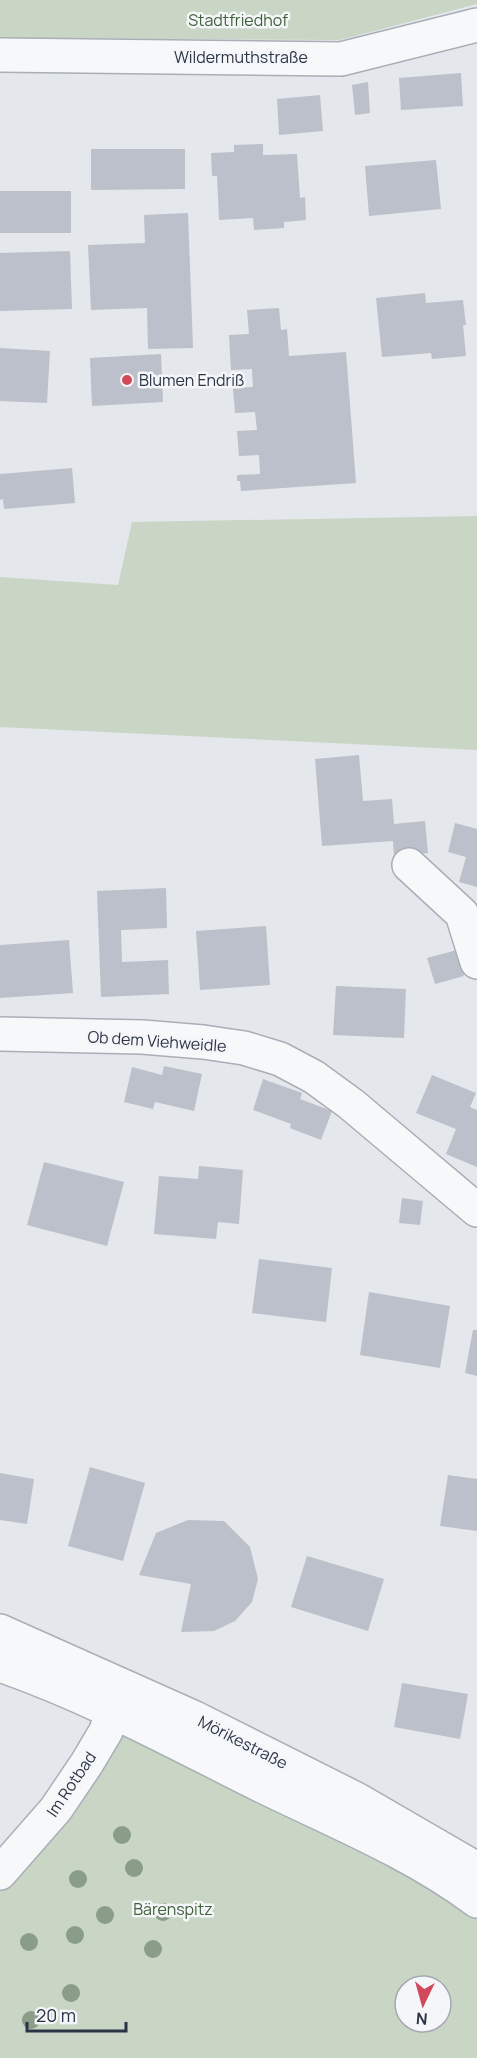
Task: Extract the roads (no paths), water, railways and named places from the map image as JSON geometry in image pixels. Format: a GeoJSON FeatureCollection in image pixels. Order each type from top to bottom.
{"type":"FeatureCollection","features":[{"type":"Feature","properties":{"kind":"street","name":"Wildermuthstraße"},"geometry":{"type":"LineString","coordinates":[[0,55],[341,59],[477,25]]}},
{"type":"Feature","properties":{"kind":"street"},"geometry":{"type":"LineString","coordinates":[[409,865],[462,914],[477,962]]}},
{"type":"Feature","properties":{"kind":"street","name":"Ob dem Viehweidle"},"geometry":{"type":"LineString","coordinates":[[0,1034],[132,1037],[203,1042],[244,1048],[280,1059],[314,1077],[351,1104],[477,1210]]}},
{"type":"Feature","properties":{"kind":"street","name":"Mörikestraße"},"geometry":{"type":"LineString","coordinates":[[0,1631],[116,1698],[409,1858],[477,1901]]}},
{"type":"Feature","properties":{"kind":"street"},"geometry":{"type":"LineString","coordinates":[[0,1665],[47,1682],[116,1698]]}},
{"type":"Feature","properties":{"kind":"street","name":"Mörikestraße"},"geometry":{"type":"LineString","coordinates":[[116,1698],[195,1718],[358,1800],[477,1869]]}},
{"type":"Feature","properties":{"kind":"street","name":"Im Rotbad"},"geometry":{"type":"LineString","coordinates":[[0,1873],[56,1809],[106,1731],[116,1698]]}},
{"type":"Feature","properties":{"kind":"place","name":"Blumen Endriß"},"geometry":{"type":"Point","coordinates":[127,380]}},
{"type":"Feature","properties":{"kind":"park label","name":"Stadtfriedhof"},"geometry":{"type":"Point","coordinates":[238,20]}},
{"type":"Feature","properties":{"kind":"park label","name":"Bärenspitz"},"geometry":{"type":"Point","coordinates":[173,1909]}}]}
